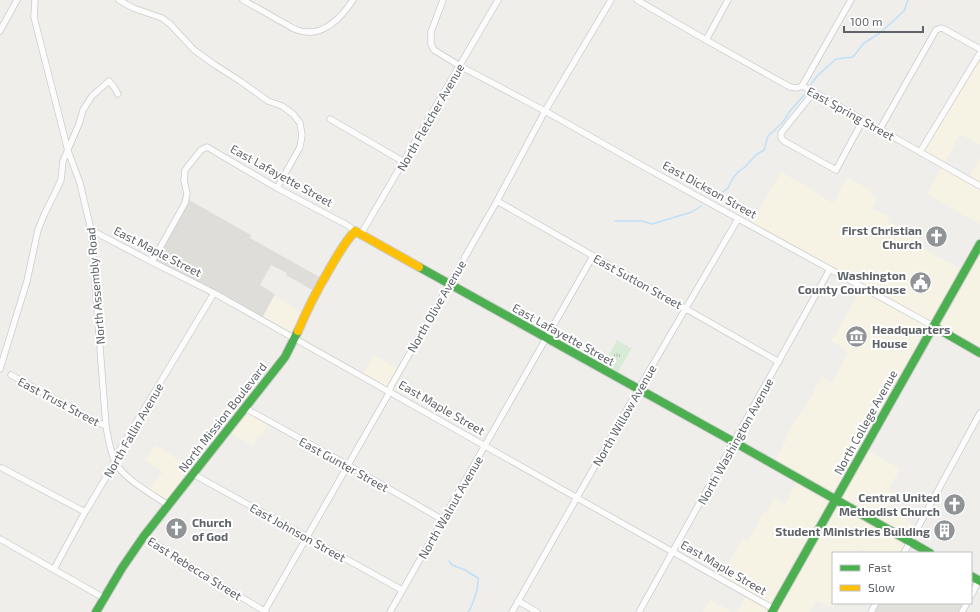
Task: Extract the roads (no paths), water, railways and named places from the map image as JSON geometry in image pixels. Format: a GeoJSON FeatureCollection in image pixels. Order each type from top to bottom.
{"type":"FeatureCollection","features":[{"type":"Feature","properties":{"kind":"main road","name":"East Lafayette Street"},"geometry":{"type":"LineString","coordinates":[[358,233],[928,552]]}},
{"type":"Feature","properties":{"kind":"main road","name":"North Mission Boulevard"},"geometry":{"type":"LineString","coordinates":[[96,612],[122,568],[144,536],[285,357],[291,348],[310,303],[344,242],[347,238],[358,233]]}},
{"type":"Feature","properties":{"kind":"main road","name":"North College Avenue"},"geometry":{"type":"LineString","coordinates":[[775,611],[835,500],[980,244]]}},
{"type":"Feature","properties":{"kind":"main road","name":"East Dickson Street"},"geometry":{"type":"LineString","coordinates":[[933,326],[980,353]]}},
{"type":"Feature","properties":{"kind":"street"},"geometry":{"type":"LineString","coordinates":[[0,31],[17,0]]}},
{"type":"Feature","properties":{"kind":"street","name":"North Assembly Road"},"geometry":{"type":"LineString","coordinates":[[35,0],[34,17],[68,151],[80,184],[91,230],[106,426],[111,450],[115,462],[129,478],[168,505]]}},
{"type":"Feature","properties":{"kind":"street"},"geometry":{"type":"LineString","coordinates":[[119,0],[133,8],[162,18],[194,50],[268,101],[282,106],[293,114],[300,123],[302,135],[300,147],[277,188]]}},
{"type":"Feature","properties":{"kind":"street"},"geometry":{"type":"LineString","coordinates":[[243,0],[298,30],[309,33],[331,25],[346,11],[353,0]]}},
{"type":"Feature","properties":{"kind":"street","name":"East Dickson Street"},"geometry":{"type":"LineString","coordinates":[[443,0],[431,32],[430,44],[434,50],[460,66],[545,111],[933,326]]}},
{"type":"Feature","properties":{"kind":"street","name":"North Fletcher Avenue"},"geometry":{"type":"LineString","coordinates":[[358,233],[404,162],[498,0]]}},
{"type":"Feature","properties":{"kind":"street","name":"North Olive Avenue"},"geometry":{"type":"LineString","coordinates":[[265,612],[388,395],[391,386],[496,201],[545,111],[611,0]]}},
{"type":"Feature","properties":{"kind":"street","name":"East Spring Street"},"geometry":{"type":"LineString","coordinates":[[637,0],[790,87],[797,88],[802,86],[814,92],[980,186]]}},
{"type":"Feature","properties":{"kind":"street"},"geometry":{"type":"LineString","coordinates":[[706,40],[728,0]]}},
{"type":"Feature","properties":{"kind":"street"},"geometry":{"type":"LineString","coordinates":[[802,86],[851,0]]}},
{"type":"Feature","properties":{"kind":"street"},"geometry":{"type":"LineString","coordinates":[[880,129],[934,32],[938,29],[944,29],[980,49]]}},
{"type":"Feature","properties":{"kind":"street"},"geometry":{"type":"LineString","coordinates":[[920,152],[980,53]]}},
{"type":"Feature","properties":{"kind":"street"},"geometry":{"type":"LineString","coordinates":[[0,369],[27,281],[38,230],[61,180],[63,161],[79,124],[83,110],[92,96],[109,80],[118,94]]}},
{"type":"Feature","properties":{"kind":"street"},"geometry":{"type":"LineString","coordinates":[[814,92],[781,133],[781,138],[784,141],[836,170],[864,120]]}},
{"type":"Feature","properties":{"kind":"street"},"geometry":{"type":"LineString","coordinates":[[330,119],[404,162]]}},
{"type":"Feature","properties":{"kind":"street","name":"East Lafayette Street"},"geometry":{"type":"LineString","coordinates":[[152,262],[186,202],[184,180],[185,170],[201,150],[207,147],[277,188],[347,225],[358,233]]}},
{"type":"Feature","properties":{"kind":"street","name":"East Sutton Street"},"geometry":{"type":"LineString","coordinates":[[496,201],[779,362]]}},
{"type":"Feature","properties":{"kind":"street","name":"North Willow Avenue"},"geometry":{"type":"LineString","coordinates":[[512,612],[638,390],[738,219]]}},
{"type":"Feature","properties":{"kind":"street","name":"East Maple Street"},"geometry":{"type":"LineString","coordinates":[[91,230],[214,293],[485,445],[775,611]]}},
{"type":"Feature","properties":{"kind":"street","name":"North Walnut Avenue"},"geometry":{"type":"LineString","coordinates":[[390,612],[593,256]]}},
{"type":"Feature","properties":{"kind":"street","name":"North Washington Avenue"},"geometry":{"type":"LineString","coordinates":[[639,612],[830,270]]}},
{"type":"Feature","properties":{"kind":"street","name":"North Fallin Avenue"},"geometry":{"type":"LineString","coordinates":[[54,569],[85,512],[115,462],[119,451],[214,293]]}},
{"type":"Feature","properties":{"kind":"street","name":"East Trust Street"},"geometry":{"type":"LineString","coordinates":[[11,375],[106,426]]}},
{"type":"Feature","properties":{"kind":"street","name":"East Gunter Street"},"geometry":{"type":"LineString","coordinates":[[245,408],[348,465],[442,520]]}},
{"type":"Feature","properties":{"kind":"street"},"geometry":{"type":"LineString","coordinates":[[905,552],[980,413]]}},
{"type":"Feature","properties":{"kind":"street"},"geometry":{"type":"LineString","coordinates":[[2,468],[85,512]]}},
{"type":"Feature","properties":{"kind":"street","name":"East Johnson Street"},"geometry":{"type":"LineString","coordinates":[[193,474],[402,590]]}},
{"type":"Feature","properties":{"kind":"street","name":"East Rebecca Street"},"geometry":{"type":"LineString","coordinates":[[144,536],[183,562],[265,612]]}},
{"type":"Feature","properties":{"kind":"street"},"geometry":{"type":"LineString","coordinates":[[1,541],[104,598]]}},
{"type":"Feature","properties":{"kind":"street"},"geometry":{"type":"LineString","coordinates":[[972,594],[980,580]]}},
{"type":"Feature","properties":{"kind":"street"},"geometry":{"type":"LineString","coordinates":[[518,601],[537,612]]}},
{"type":"Feature","properties":{"kind":"waterway"},"geometry":{"type":"LineString","coordinates":[[810,86],[817,76],[836,59],[853,57],[864,43],[880,33],[904,11],[908,0]]}},
{"type":"Feature","properties":{"kind":"waterway"},"geometry":{"type":"LineString","coordinates":[[710,194],[723,192],[728,188],[733,178],[739,171],[756,155],[764,150],[768,136],[783,122],[790,111],[806,93]]}},
{"type":"Feature","properties":{"kind":"waterway"},"geometry":{"type":"LineString","coordinates":[[615,221],[642,221],[652,224],[692,212],[701,206]]}},
{"type":"Feature","properties":{"kind":"waterway"},"geometry":{"type":"LineString","coordinates":[[449,561],[452,565],[465,570],[478,578],[478,586],[472,605],[468,612]]}},
{"type":"Feature","properties":{"kind":"place","name":"First Christian Church"},"geometry":{"type":"Point","coordinates":[937,237]}},
{"type":"Feature","properties":{"kind":"place","name":"Washington County Courthouse"},"geometry":{"type":"Point","coordinates":[921,282]}},
{"type":"Feature","properties":{"kind":"place","name":"Headquarters House"},"geometry":{"type":"Point","coordinates":[857,336]}},
{"type":"Feature","properties":{"kind":"place","name":"Central United Methodist Church"},"geometry":{"type":"Point","coordinates":[955,504]}},
{"type":"Feature","properties":{"kind":"place","name":"Church of God"},"geometry":{"type":"Point","coordinates":[177,529]}},
{"type":"Feature","properties":{"kind":"place","name":"Student Ministries Building"},"geometry":{"type":"Point","coordinates":[945,531]}}]}
